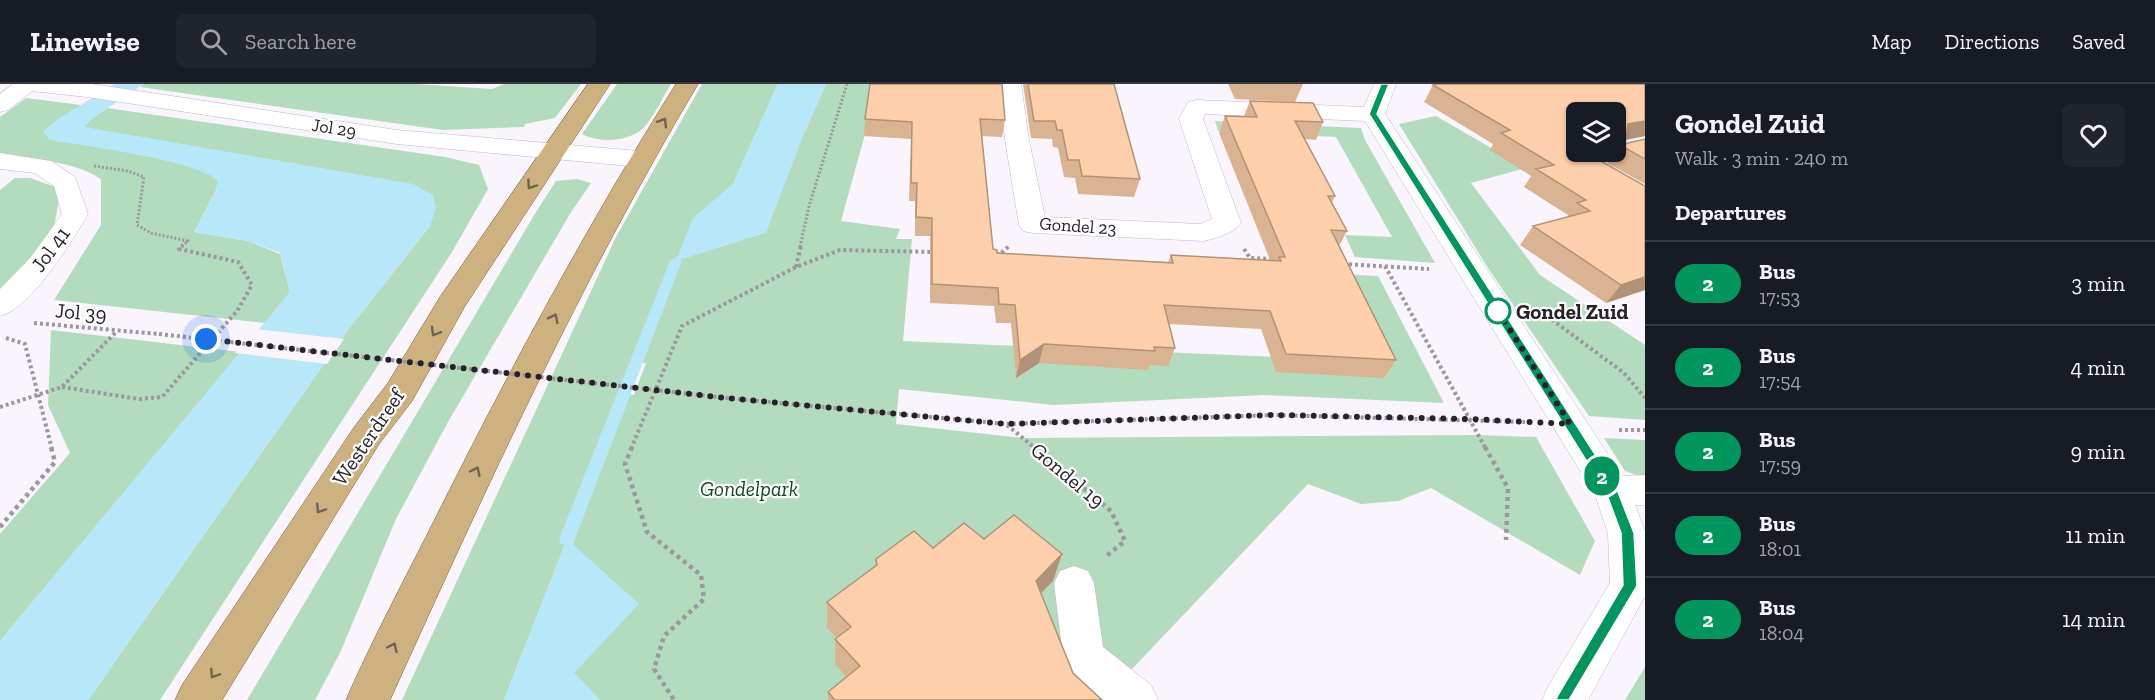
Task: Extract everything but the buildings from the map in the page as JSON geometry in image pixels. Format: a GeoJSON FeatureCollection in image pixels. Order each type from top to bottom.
{"type":"FeatureCollection","features":[{"type":"Feature","properties":{"kind":"main road","name":"Westerdreef"},"geometry":{"type":"LineString","coordinates":[[197,700],[367,435],[400,392],[451,304],[599,84]]}},
{"type":"Feature","properties":{"kind":"main road"},"geometry":{"type":"LineString","coordinates":[[368,700],[486,450],[639,159],[687,84]]}},
{"type":"Feature","properties":{"kind":"street","name":"Jol 29"},"geometry":{"type":"LineString","coordinates":[[29,84],[87,90],[397,137],[553,153],[639,159]]}},
{"type":"Feature","properties":{"kind":"street"},"geometry":{"type":"LineString","coordinates":[[0,105],[29,84]]}},
{"type":"Feature","properties":{"kind":"street","name":"Gondel 23"},"geometry":{"type":"LineString","coordinates":[[1010,84],[1017,140],[1033,225],[1204,233],[1227,223]]}},
{"type":"Feature","properties":{"kind":"street"},"geometry":{"type":"LineString","coordinates":[[1373,114],[1385,84]]}},
{"type":"Feature","properties":{"kind":"street"},"geometry":{"type":"LineString","coordinates":[[1227,223],[1191,118],[1191,95],[1373,114]]}},
{"type":"Feature","properties":{"kind":"street"},"geometry":{"type":"LineString","coordinates":[[1373,114],[1570,424],[1628,490],[1630,586],[1564,700]]}},
{"type":"Feature","properties":{"kind":"street"},"geometry":{"type":"LineString","coordinates":[[0,161],[42,166],[50,171]]}},
{"type":"Feature","properties":{"kind":"street"},"geometry":{"type":"LineString","coordinates":[[1584,162],[1645,198]]}},
{"type":"Feature","properties":{"kind":"street","name":"Jol 41"},"geometry":{"type":"LineString","coordinates":[[0,306],[23,285],[57,242],[75,214],[66,182],[50,171]]}},
{"type":"Feature","properties":{"kind":"street"},"geometry":{"type":"LineString","coordinates":[[1074,583],[1084,657],[1136,700]]}},
{"type":"Feature","properties":{"kind":"path"},"geometry":{"type":"LineString","coordinates":[[796,267],[809,206],[847,84]]}},
{"type":"Feature","properties":{"kind":"path"},"geometry":{"type":"LineString","coordinates":[[0,407],[62,387],[139,399],[162,397],[237,311],[252,285],[238,262],[179,249],[188,241],[151,233],[136,225],[144,177],[128,171],[67,160],[50,171]]}},
{"type":"Feature","properties":{"kind":"path"},"geometry":{"type":"LineString","coordinates":[[1227,223],[1250,258],[1276,260]]}},
{"type":"Feature","properties":{"kind":"path"},"geometry":{"type":"LineString","coordinates":[[989,254],[1000,254],[1033,225]]}},
{"type":"Feature","properties":{"kind":"path"},"geometry":{"type":"LineString","coordinates":[[674,700],[654,669],[664,636],[704,598],[701,574],[647,532],[625,464],[682,326],[796,267],[840,250],[944,252]]}},
{"type":"Feature","properties":{"kind":"path"},"geometry":{"type":"LineString","coordinates":[[1341,263],[1473,272]]}},
{"type":"Feature","properties":{"kind":"path"},"geometry":{"type":"LineString","coordinates":[[1385,266],[1508,488],[1506,540]]}},
{"type":"Feature","properties":{"kind":"path","name":"Jol 39"},"geometry":{"type":"LineString","coordinates":[[24,322],[159,334],[726,398],[1006,424],[1274,415],[1469,419],[1570,424],[1606,430],[1645,430]]}},
{"type":"Feature","properties":{"kind":"path"},"geometry":{"type":"LineString","coordinates":[[62,387],[118,330]]}},
{"type":"Feature","properties":{"kind":"path"},"geometry":{"type":"LineString","coordinates":[[0,336],[25,344],[54,462],[0,527]]}},
{"type":"Feature","properties":{"kind":"path","name":"Gondel 19"},"geometry":{"type":"LineString","coordinates":[[1006,424],[1111,511],[1125,541],[1074,583]]}},
{"type":"Feature","properties":{"kind":"green space"},"geometry":{"type":"Polygon","coordinates":[[[144,84],[416,84],[492,89],[504,84],[581,84],[555,118],[525,124],[524,127],[443,130],[140,87],[144,84]]]}},
{"type":"Feature","properties":{"kind":"green space"},"geometry":{"type":"Polygon","coordinates":[[[617,84],[671,84],[647,124],[634,135],[607,140],[582,134],[617,84]]]}},
{"type":"Feature","properties":{"kind":"green space","name":"Gondelpark"},"geometry":{"type":"Polygon","coordinates":[[[702,84],[778,84],[733,184],[805,131],[826,84],[879,84],[841,221],[900,229],[896,239],[912,239],[903,341],[1373,361],[1337,274],[1378,276],[1444,403],[1264,395],[1054,405],[899,389],[896,424],[1023,438],[1475,435],[1536,437],[1595,541],[1580,575],[1431,488],[1398,501],[1361,504],[1308,484],[1132,669],[1132,700],[600,700],[574,673],[567,539],[504,700],[402,700],[616,237],[702,84]],[[637,362],[624,394],[634,395],[646,363],[637,362]]]}},
{"type":"Feature","properties":{"kind":"green space"},"geometry":{"type":"Polygon","coordinates":[[[26,98],[81,105],[54,122],[212,174],[218,181],[216,190],[194,232],[248,241],[280,254],[290,292],[265,323],[54,300],[101,225],[101,179],[65,164],[0,156],[0,117],[26,98]]]}},
{"type":"Feature","properties":{"kind":"green space"},"geometry":{"type":"Polygon","coordinates":[[[107,108],[445,157],[479,165],[488,189],[452,252],[160,700],[88,700],[347,331],[430,226],[84,127],[107,108]]]}},
{"type":"Feature","properties":{"kind":"green space"},"geometry":{"type":"Polygon","coordinates":[[[1436,116],[1526,168],[1471,183],[1540,275],[1645,345],[1645,420],[1589,416],[1488,268],[1399,124],[1436,116]]]}},
{"type":"Feature","properties":{"kind":"green space"},"geometry":{"type":"Polygon","coordinates":[[[1215,121],[1361,128],[1365,140],[1435,263],[1355,257],[1345,235],[1392,237],[1336,137],[1218,131],[1215,121]]]}},
{"type":"Feature","properties":{"kind":"green space"},"geometry":{"type":"Polygon","coordinates":[[[15,178],[30,178],[61,189],[53,232],[0,295],[0,190],[15,178]]]}},
{"type":"Feature","properties":{"kind":"green space"},"geometry":{"type":"Polygon","coordinates":[[[577,179],[591,183],[570,214],[448,422],[396,519],[340,653],[315,700],[247,700],[536,212],[556,181],[577,179]]]}},
{"type":"Feature","properties":{"kind":"green space"},"geometry":{"type":"Polygon","coordinates":[[[51,330],[241,352],[0,641],[0,534],[70,453],[48,405],[51,330]]]}},
{"type":"Feature","properties":{"kind":"green space"},"geometry":{"type":"Polygon","coordinates":[[[1604,438],[1645,440],[1645,478],[1625,471],[1604,438]]]}},
{"type":"Feature","properties":{"kind":"green space"},"geometry":{"type":"Polygon","coordinates":[[[1645,667],[1645,700],[1625,700],[1645,667]]]}},
{"type":"Feature","properties":{"kind":"water"},"geometry":{"type":"Polygon","coordinates":[[[114,84],[144,84],[90,120],[85,127],[413,184],[433,195],[436,208],[430,226],[347,331],[88,700],[0,700],[0,641],[290,292],[280,253],[248,241],[194,232],[216,190],[218,181],[206,173],[165,160],[50,140],[43,132],[54,122],[114,84]]]}},
{"type":"Feature","properties":{"kind":"water"},"geometry":{"type":"Polygon","coordinates":[[[778,84],[826,84],[805,131],[766,233],[676,261],[693,218],[733,184],[778,84]]]}},
{"type":"Feature","properties":{"kind":"water"},"geometry":{"type":"Polygon","coordinates":[[[567,539],[639,604],[574,673],[600,700],[504,700],[567,539]]]}},
{"type":"Feature","properties":{"kind":"pier"},"geometry":{"type":"Polygon","coordinates":[[[255,329],[344,339],[327,364],[235,353],[255,329]]]}},
{"type":"Feature","properties":{"kind":"waterway"},"geometry":{"type":"LineString","coordinates":[[567,539],[676,261]]}},
{"type":"Feature","properties":{"kind":"bus line","name":"2"},"geometry":{"type":"LineString","coordinates":[[1385,84],[1373,114],[1612,491],[1628,533],[1630,586],[1564,700]]}},
{"type":"Feature","properties":{"kind":"place","name":"Gondel Zuid"},"geometry":{"type":"Point","coordinates":[1498,311]}},
{"type":"Feature","properties":{"kind":"route"},"geometry":{"type":"LineString","coordinates":[[206,339],[726,398],[1006,424],[1274,415],[1469,419],[1570,424],[1498,311]]}}]}
